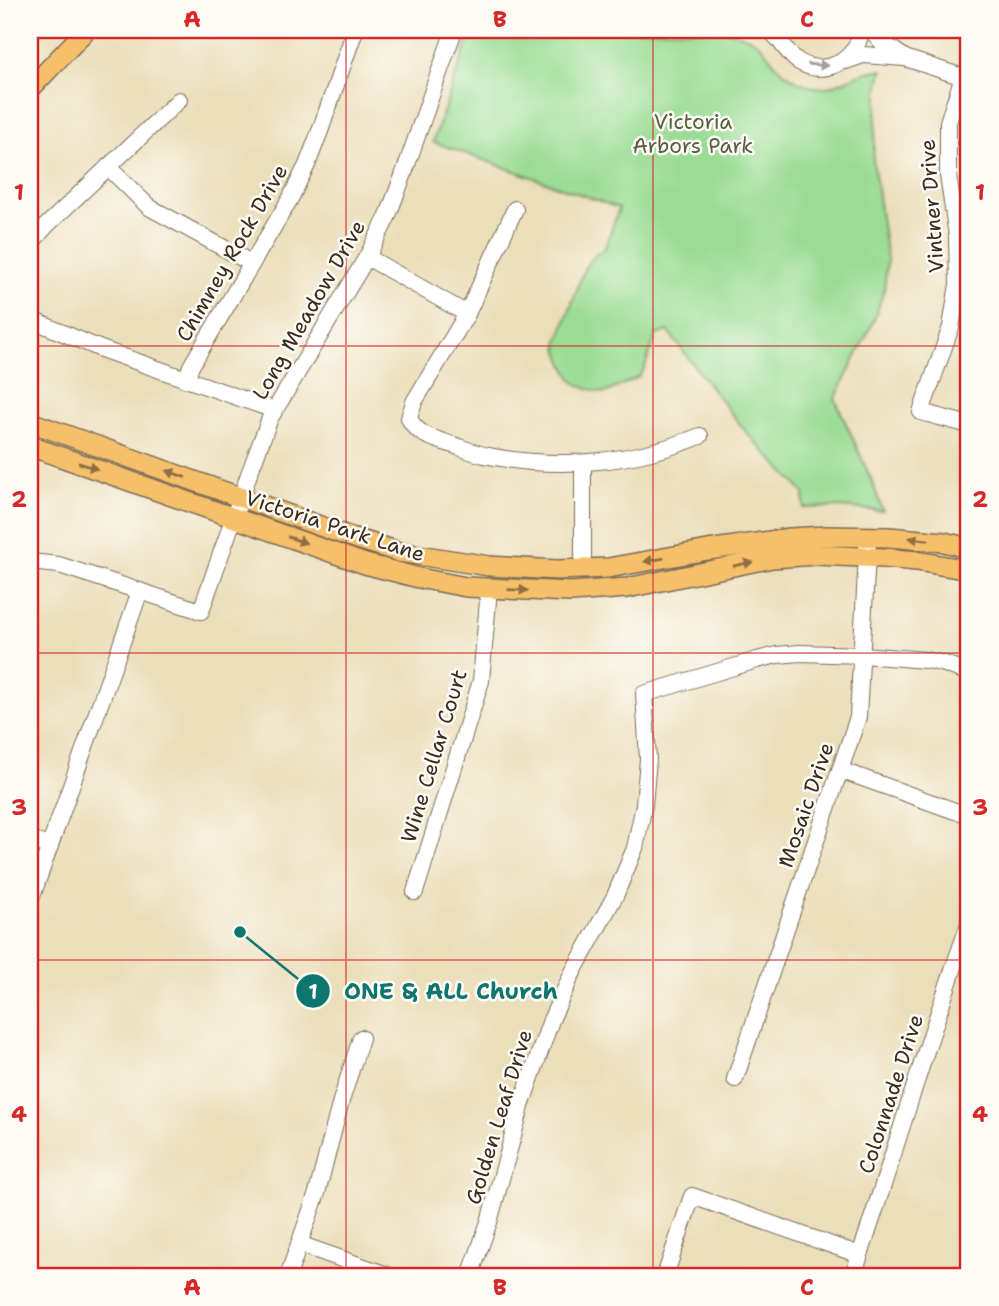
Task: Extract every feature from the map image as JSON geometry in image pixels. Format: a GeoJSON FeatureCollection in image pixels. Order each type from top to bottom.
{"type":"FeatureCollection","features":[{"type":"Feature","properties":{"kind":"main road"},"geometry":{"type":"LineString","coordinates":[[30,89],[86,30]]}},
{"type":"Feature","properties":{"kind":"main road","name":"Victoria Park Lane"},"geometry":{"type":"LineString","coordinates":[[30,422],[348,536],[399,552],[489,566],[556,570],[608,568],[790,538],[868,536],[944,542],[969,548]]}},
{"type":"Feature","properties":{"kind":"main road","name":"Victoria Park Lane"},"geometry":{"type":"LineString","coordinates":[[30,446],[365,564],[466,587],[571,592],[616,589],[772,558],[816,555],[867,556],[969,570]]}},
{"type":"Feature","properties":{"kind":"street","name":"Chimney Rock Drive"},"geometry":{"type":"LineString","coordinates":[[186,379],[307,165],[355,30]]}},
{"type":"Feature","properties":{"kind":"street","name":"Long Meadow Drive"},"geometry":{"type":"LineString","coordinates":[[140,591],[201,611],[265,429],[380,234],[400,186],[454,30]]}},
{"type":"Feature","properties":{"kind":"street"},"geometry":{"type":"LineString","coordinates":[[769,30],[795,58],[813,67],[825,68],[863,55],[905,58],[966,78]]}},
{"type":"Feature","properties":{"kind":"street"},"geometry":{"type":"LineString","coordinates":[[844,62],[857,46],[861,30]]}},
{"type":"Feature","properties":{"kind":"street"},"geometry":{"type":"LineString","coordinates":[[871,30],[881,42],[905,58]]}},
{"type":"Feature","properties":{"kind":"street","name":"Vintner Drive"},"geometry":{"type":"LineString","coordinates":[[966,78],[948,122],[948,175],[957,236],[958,284],[951,327],[920,412],[969,425]]}},
{"type":"Feature","properties":{"kind":"street"},"geometry":{"type":"LineString","coordinates":[[30,244],[179,100]]}},
{"type":"Feature","properties":{"kind":"street"},"geometry":{"type":"LineString","coordinates":[[108,167],[149,207],[251,263]]}},
{"type":"Feature","properties":{"kind":"street"},"geometry":{"type":"LineString","coordinates":[[515,209],[467,314],[414,402],[409,418],[412,425],[420,433],[488,456],[551,463],[583,463],[632,456],[678,445],[700,436]]}},
{"type":"Feature","properties":{"kind":"street"},"geometry":{"type":"LineString","coordinates":[[367,257],[467,314]]}},
{"type":"Feature","properties":{"kind":"street"},"geometry":{"type":"LineString","coordinates":[[30,318],[101,349],[274,410]]}},
{"type":"Feature","properties":{"kind":"street"},"geometry":{"type":"LineString","coordinates":[[583,463],[583,569]]}},
{"type":"Feature","properties":{"kind":"street","name":"Mosaic Drive"},"geometry":{"type":"LineString","coordinates":[[735,1079],[859,717],[868,536]]}},
{"type":"Feature","properties":{"kind":"street"},"geometry":{"type":"LineString","coordinates":[[30,562],[60,565],[140,591],[30,902]]}},
{"type":"Feature","properties":{"kind":"street","name":"Wine Cellar Court"},"geometry":{"type":"LineString","coordinates":[[415,892],[481,681],[489,589]]}},
{"type":"Feature","properties":{"kind":"street","name":"Golden Leaf Drive"},"geometry":{"type":"LineString","coordinates":[[470,1276],[489,1222],[522,1102],[551,1020],[572,972],[615,896],[635,848],[644,805],[648,759],[644,694],[777,655],[862,655]]}},
{"type":"Feature","properties":{"kind":"street"},"geometry":{"type":"LineString","coordinates":[[862,655],[926,660],[969,673]]}},
{"type":"Feature","properties":{"kind":"street"},"geometry":{"type":"LineString","coordinates":[[840,770],[955,811],[969,813]]}},
{"type":"Feature","properties":{"kind":"street"},"geometry":{"type":"LineString","coordinates":[[30,840],[50,846]]}},
{"type":"Feature","properties":{"kind":"street","name":"Colonnade Drive"},"geometry":{"type":"LineString","coordinates":[[853,1276],[969,924]]}},
{"type":"Feature","properties":{"kind":"street"},"geometry":{"type":"LineString","coordinates":[[288,1276],[317,1193],[361,1038]]}},
{"type":"Feature","properties":{"kind":"street"},"geometry":{"type":"LineString","coordinates":[[665,1276],[692,1196],[860,1255]]}},
{"type":"Feature","properties":{"kind":"street"},"geometry":{"type":"LineString","coordinates":[[299,1244],[390,1276]]}},
{"type":"Feature","properties":{"kind":"green space","name":"Victoria Arbors Park"},"geometry":{"type":"Polygon","coordinates":[[[475,30],[726,30],[753,40],[785,73],[810,86],[831,86],[864,73],[883,70],[879,82],[873,160],[887,260],[884,290],[874,320],[835,399],[883,511],[840,507],[804,508],[804,493],[747,433],[668,331],[656,335],[639,377],[605,393],[583,387],[574,381],[561,358],[558,342],[585,267],[605,248],[619,208],[433,142],[467,44],[475,30]]]}},
{"type":"Feature","properties":{"kind":"place","name":"ONE & ALL Church"},"geometry":{"type":"Point","coordinates":[240,932]}}]}
